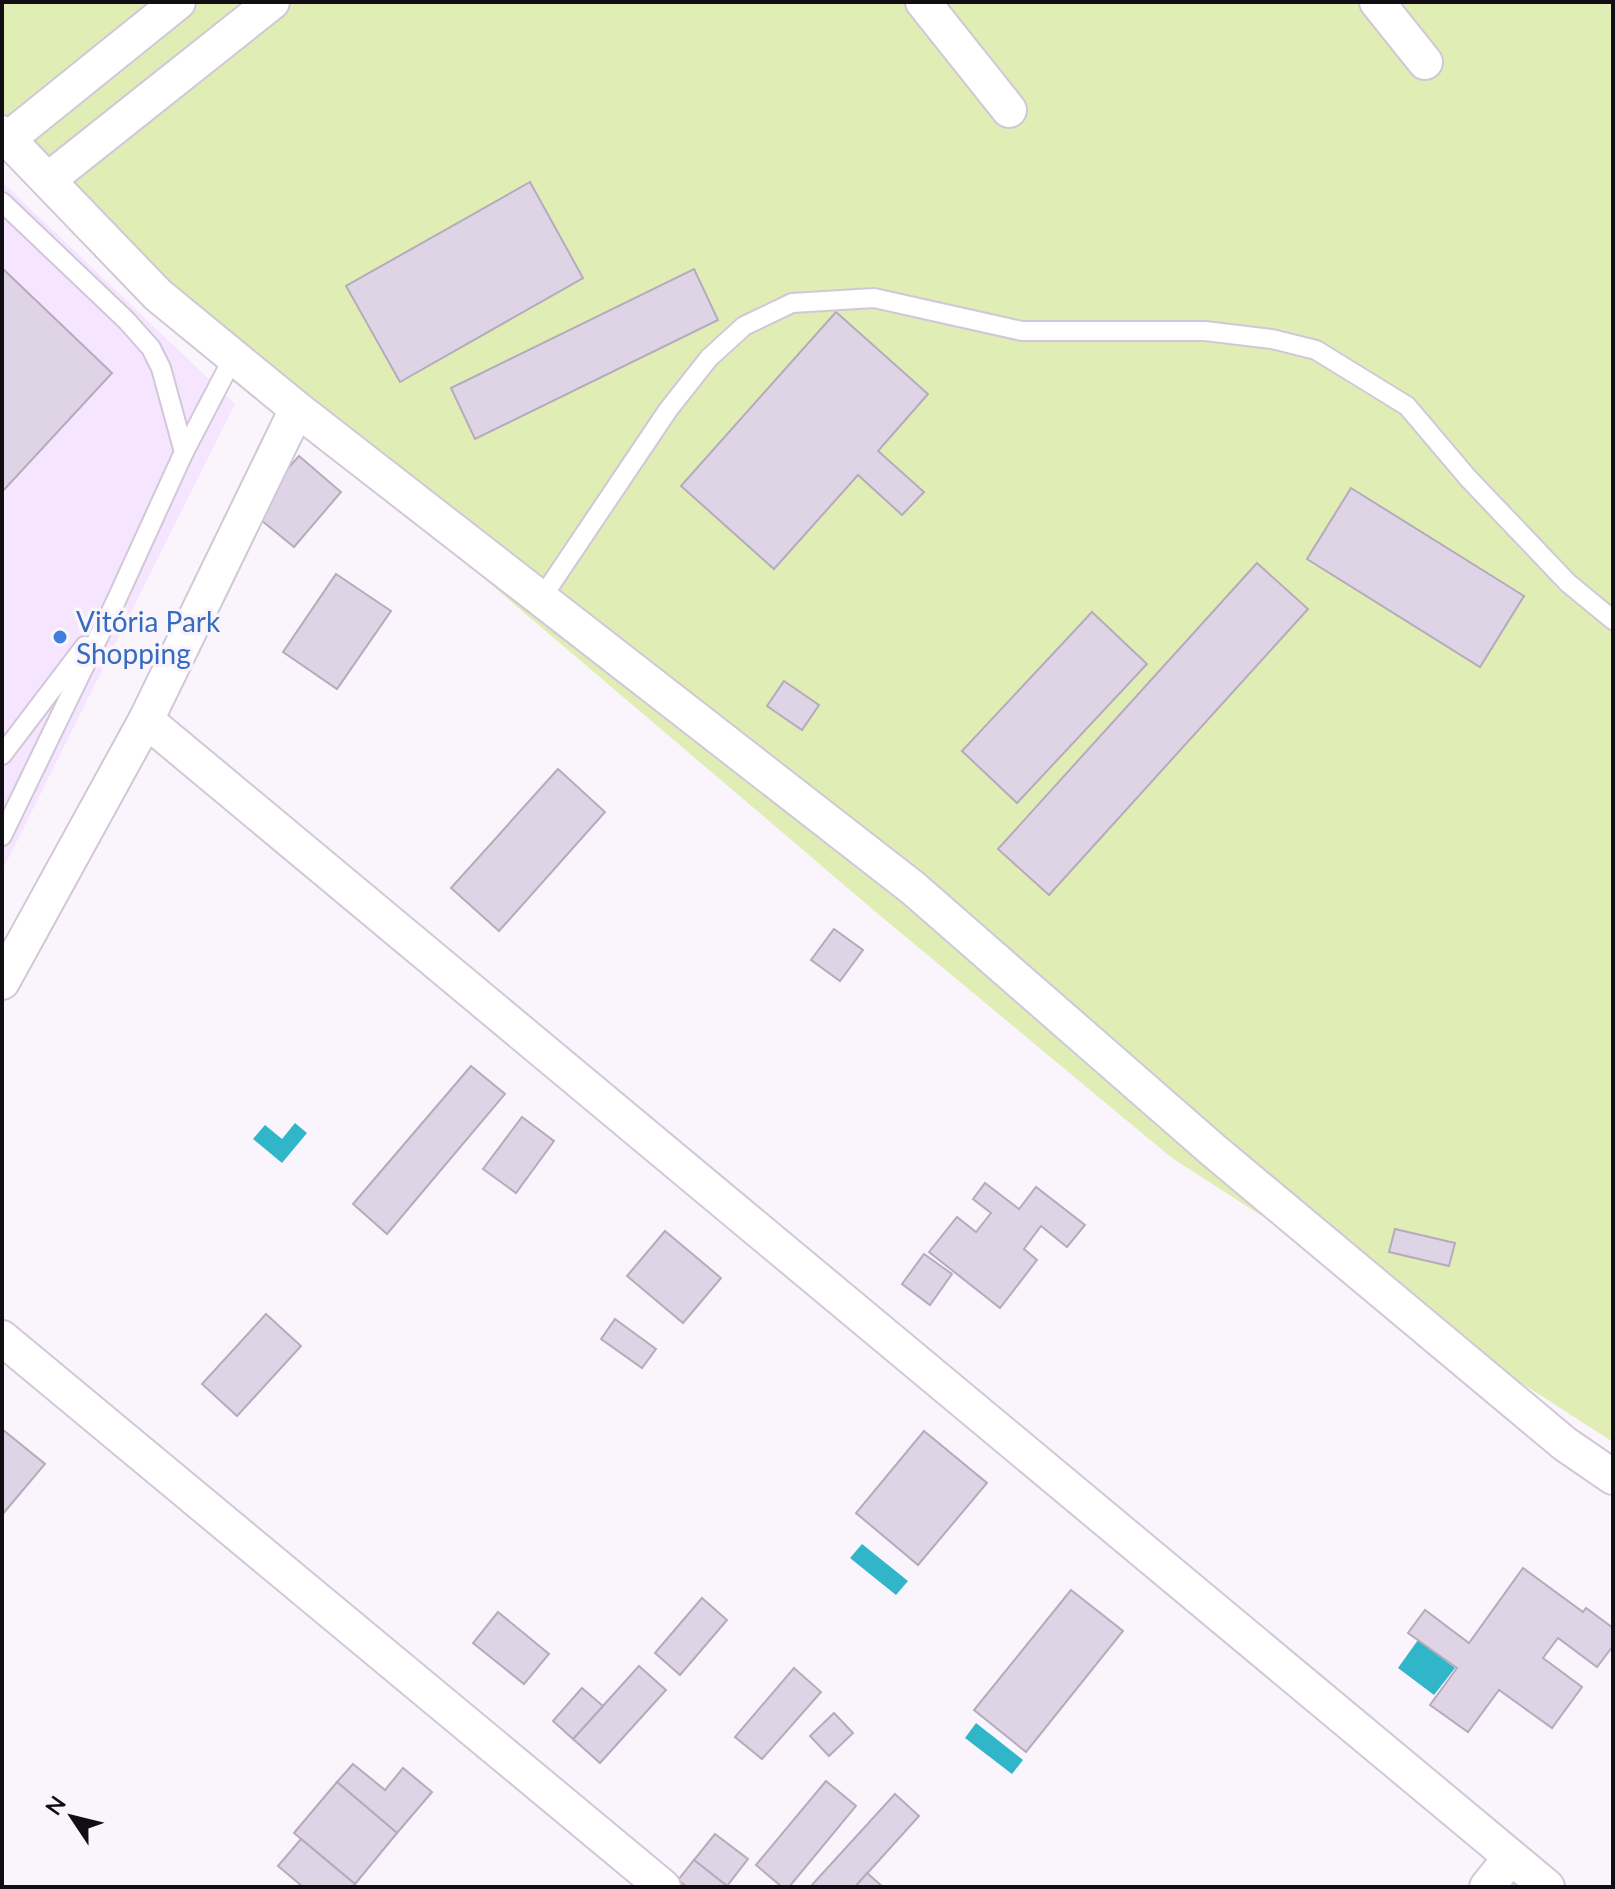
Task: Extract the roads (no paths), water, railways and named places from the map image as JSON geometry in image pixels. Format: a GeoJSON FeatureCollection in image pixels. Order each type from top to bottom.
{"type":"FeatureCollection","features":[{"type":"Feature","properties":{"kind":"street"},"geometry":{"type":"LineString","coordinates":[[178,2],[5,136],[158,295],[297,409],[913,888],[1213,1150],[1565,1444],[1613,1477]]}},
{"type":"Feature","properties":{"kind":"street"},"geometry":{"type":"LineString","coordinates":[[48,180],[272,2]]}},
{"type":"Feature","properties":{"kind":"street"},"geometry":{"type":"LineString","coordinates":[[923,2],[1009,110]]}},
{"type":"Feature","properties":{"kind":"street"},"geometry":{"type":"LineString","coordinates":[[1377,2],[1425,62]]}},
{"type":"Feature","properties":{"kind":"street"},"geometry":{"type":"LineString","coordinates":[[2,982],[146,720],[297,409]]}},
{"type":"Feature","properties":{"kind":"street"},"geometry":{"type":"LineString","coordinates":[[146,720],[1547,1887]]}},
{"type":"Feature","properties":{"kind":"street"},"geometry":{"type":"LineString","coordinates":[[2,1338],[663,1887]]}},
{"type":"Feature","properties":{"kind":"street"},"geometry":{"type":"LineString","coordinates":[[1487,1887],[1511,1857]]}},
{"type":"Feature","properties":{"kind":"lane"},"geometry":{"type":"LineString","coordinates":[[2,202],[126,320],[151,348],[161,368],[184,452]]}},
{"type":"Feature","properties":{"kind":"lane"},"geometry":{"type":"LineString","coordinates":[[541,599],[668,410],[709,358],[744,326],[792,303],[874,298],[1022,331],[1205,331],[1272,339],[1316,350],[1407,406],[1468,478],[1568,583],[1613,620]]}},
{"type":"Feature","properties":{"kind":"lane"},"geometry":{"type":"LineString","coordinates":[[2,836],[184,452],[234,356]]}},
{"type":"Feature","properties":{"kind":"lane"},"geometry":{"type":"LineString","coordinates":[[2,755],[115,603]]}},
{"type":"Feature","properties":{"kind":"water"},"geometry":{"type":"Polygon","coordinates":[[[295,1123],[307,1133],[282,1163],[253,1139],[265,1125],[282,1139],[295,1123]]]}},
{"type":"Feature","properties":{"kind":"water"},"geometry":{"type":"Polygon","coordinates":[[[862,1544],[908,1581],[896,1595],[850,1558],[862,1544]]]}},
{"type":"Feature","properties":{"kind":"water"},"geometry":{"type":"Polygon","coordinates":[[[1418,1640],[1455,1668],[1434,1695],[1398,1668],[1418,1640]]]}},
{"type":"Feature","properties":{"kind":"water"},"geometry":{"type":"Polygon","coordinates":[[[976,1723],[1023,1760],[1012,1774],[965,1738],[976,1723]]]}},
{"type":"Feature","properties":{"kind":"place","name":"Vitória Park Shopping"},"geometry":{"type":"Point","coordinates":[60,637]}}]}
